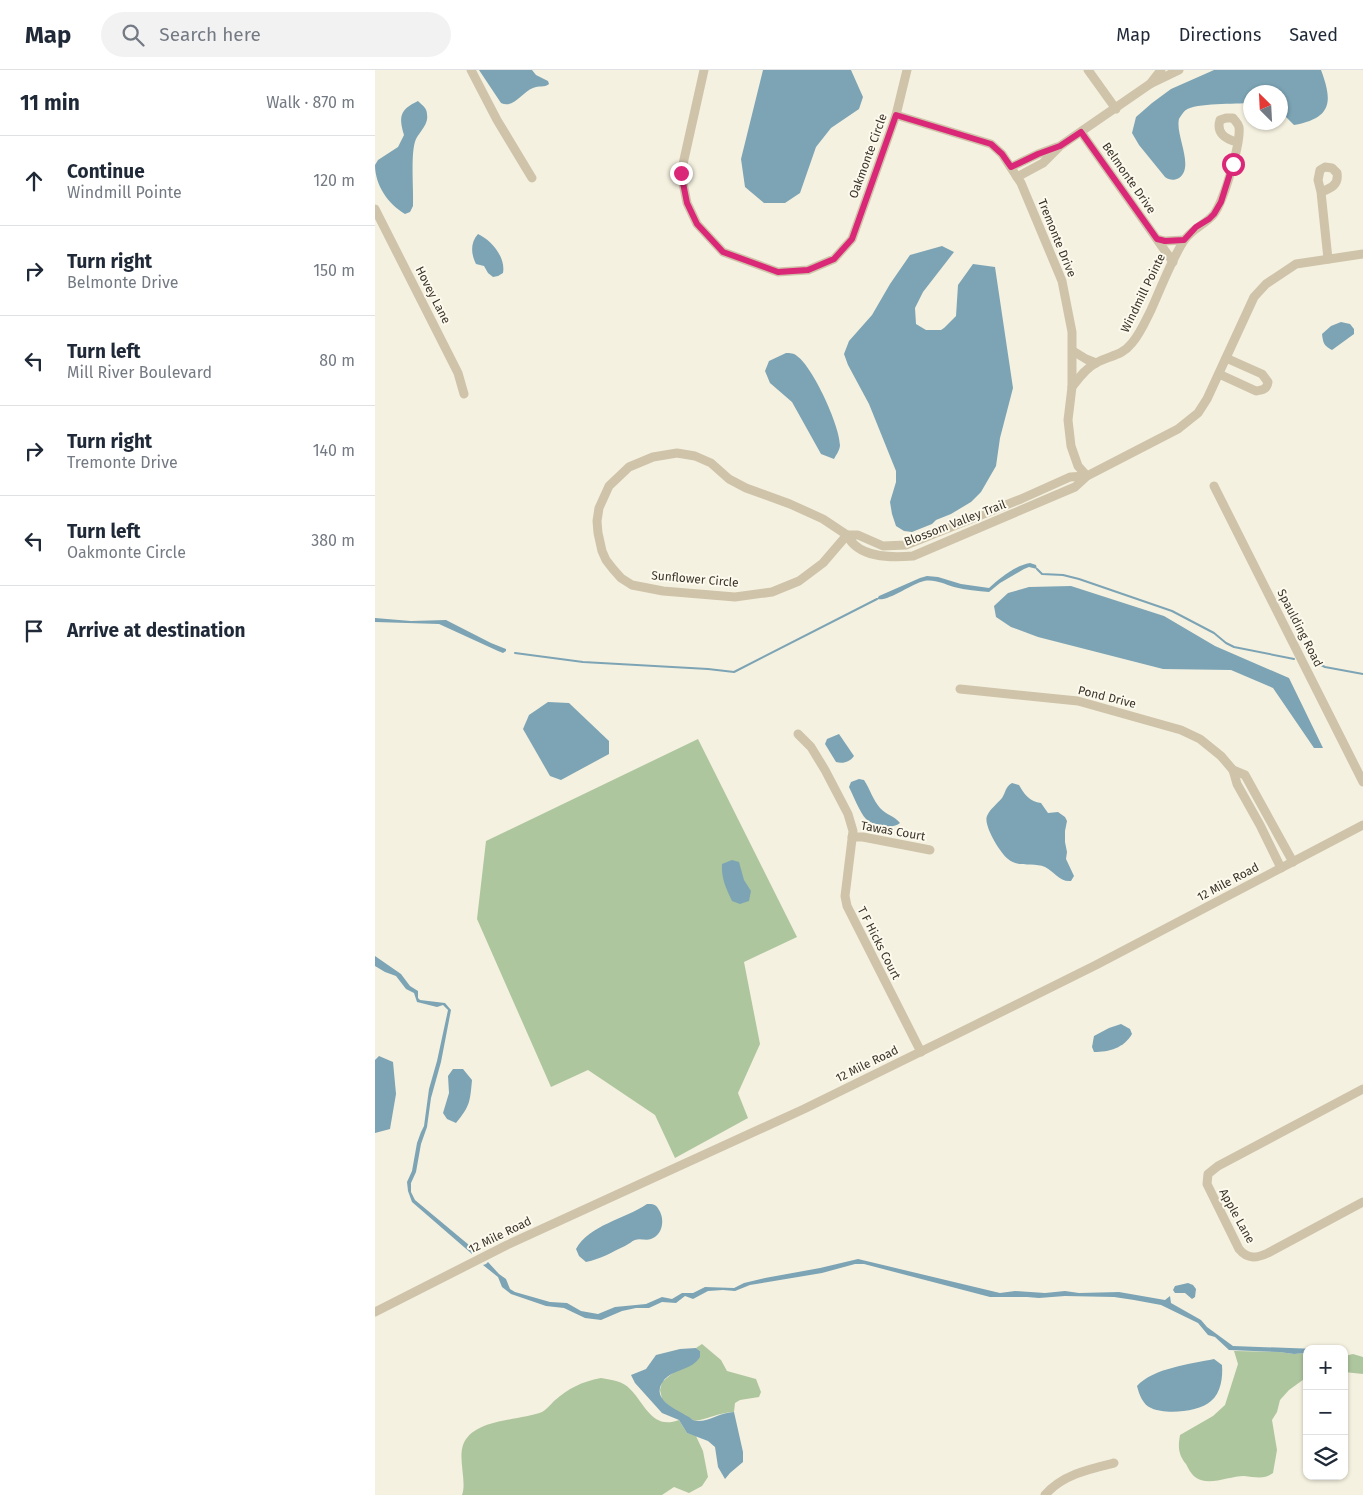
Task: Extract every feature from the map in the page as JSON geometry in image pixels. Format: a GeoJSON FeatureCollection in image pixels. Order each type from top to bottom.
{"type":"FeatureCollection","features":[{"type":"Feature","properties":{"kind":"street"},"geometry":{"type":"LineString","coordinates":[[471,70],[497,120],[532,178]]}},
{"type":"Feature","properties":{"kind":"street","name":"Oakmonte Circle"},"geometry":{"type":"LineString","coordinates":[[704,70],[681,173],[687,203],[697,224],[723,252],[778,272],[808,270],[834,259],[852,239],[896,115],[907,70]]}},
{"type":"Feature","properties":{"kind":"street"},"geometry":{"type":"LineString","coordinates":[[1088,70],[1116,108]]}},
{"type":"Feature","properties":{"kind":"street"},"geometry":{"type":"LineString","coordinates":[[1150,84],[1161,70]]}},
{"type":"Feature","properties":{"kind":"street"},"geometry":{"type":"LineString","coordinates":[[1017,177],[1043,163],[1060,146],[1150,84],[1179,70]]}},
{"type":"Feature","properties":{"kind":"street","name":"Tremonte Drive"},"geometry":{"type":"LineString","coordinates":[[896,115],[991,144],[1002,154],[1017,177],[1062,281],[1072,332],[1072,387],[1069,420],[1071,446],[1078,466],[1087,476]]}},
{"type":"Feature","properties":{"kind":"street","name":"Belmonte Drive"},"geometry":{"type":"LineString","coordinates":[[1081,132],[1173,262]]}},
{"type":"Feature","properties":{"kind":"street","name":"Windmill Pointe"},"geometry":{"type":"LineString","coordinates":[[1072,387],[1080,376],[1096,362],[1115,356],[1132,344],[1142,330],[1184,240],[1196,227],[1209,219],[1221,202],[1233,164],[1237,142]]}},
{"type":"Feature","properties":{"kind":"street"},"geometry":{"type":"LineString","coordinates":[[1011,167],[1060,146]]}},
{"type":"Feature","properties":{"kind":"street"},"geometry":{"type":"LineString","coordinates":[[1321,192],[1328,259]]}},
{"type":"Feature","properties":{"kind":"street","name":"Hovey Lane"},"geometry":{"type":"LineString","coordinates":[[375,209],[458,373],[464,394]]}},
{"type":"Feature","properties":{"kind":"street"},"geometry":{"type":"LineString","coordinates":[[1157,239],[1165,241],[1184,240]]}},
{"type":"Feature","properties":{"kind":"street","name":"Blossom Valley Trail"},"geometry":{"type":"LineString","coordinates":[[847,536],[858,535],[883,546],[906,545],[1021,499],[1070,477],[1087,476],[1178,429],[1198,413],[1207,399],[1254,297],[1266,284],[1296,264],[1363,254]]}},
{"type":"Feature","properties":{"kind":"street"},"geometry":{"type":"LineString","coordinates":[[1073,351],[1086,359],[1096,362]]}},
{"type":"Feature","properties":{"kind":"street"},"geometry":{"type":"LineString","coordinates":[[1219,374],[1256,391],[1267,387],[1268,382],[1263,374],[1226,358]]}},
{"type":"Feature","properties":{"kind":"street","name":"Sunflower Circle"},"geometry":{"type":"LineString","coordinates":[[677,453],[695,456],[711,463],[729,479],[745,488],[791,504],[823,519],[847,536],[823,563],[799,581],[772,592],[735,597],[663,591],[632,585],[621,578],[606,560],[598,533],[597,521],[599,508],[609,486],[629,467],[653,457],[677,453]]}},
{"type":"Feature","properties":{"kind":"street","name":"Spaulding Road"},"geometry":{"type":"LineString","coordinates":[[1214,486],[1363,782]]}},
{"type":"Feature","properties":{"kind":"street","name":"Pond Drive"},"geometry":{"type":"LineString","coordinates":[[960,689],[1078,701],[1181,730],[1200,739],[1233,770],[1245,775],[1293,862]]}},
{"type":"Feature","properties":{"kind":"street","name":"T F Hicks Court"},"geometry":{"type":"LineString","coordinates":[[798,734],[811,747],[848,814],[853,831],[845,896],[847,906],[921,1052]]}},
{"type":"Feature","properties":{"kind":"street","name":"Pond Drive"},"geometry":{"type":"LineString","coordinates":[[1233,770],[1237,784],[1281,868]]}},
{"type":"Feature","properties":{"kind":"street"},"geometry":{"type":"LineString","coordinates":[[1260,825],[1270,819]]}},
{"type":"Feature","properties":{"kind":"street","name":"12 Mile Road"},"geometry":{"type":"LineString","coordinates":[[375,1312],[507,1245],[804,1109],[921,1052],[1096,965],[1363,825]]}},
{"type":"Feature","properties":{"kind":"street","name":"Tawas Court"},"geometry":{"type":"LineString","coordinates":[[851,837],[863,837],[930,850]]}},
{"type":"Feature","properties":{"kind":"street","name":"Apple Lane"},"geometry":{"type":"LineString","coordinates":[[1363,1089],[1218,1166],[1211,1170],[1207,1177],[1208,1190],[1239,1250],[1246,1256],[1254,1258],[1268,1253],[1363,1202]]}},
{"type":"Feature","properties":{"kind":"street"},"geometry":{"type":"LineString","coordinates":[[1045,1495],[1052,1486],[1081,1471],[1114,1464]]}},
{"type":"Feature","properties":{"kind":"green space"},"geometry":{"type":"Polygon","coordinates":[[[698,739],[797,937],[744,962],[760,1044],[738,1093],[748,1118],[675,1158],[655,1115],[588,1070],[551,1087],[477,919],[486,841],[698,739]]]}},
{"type":"Feature","properties":{"kind":"green space"},"geometry":{"type":"Polygon","coordinates":[[[702,1344],[721,1360],[727,1371],[756,1379],[761,1392],[759,1397],[740,1400],[735,1403],[734,1412],[695,1421],[672,1409],[662,1399],[660,1390],[662,1382],[674,1372],[691,1365],[700,1351],[696,1348],[702,1344]]]}},
{"type":"Feature","properties":{"kind":"green space"},"geometry":{"type":"Polygon","coordinates":[[[1234,1351],[1303,1353],[1303,1380],[1289,1390],[1280,1400],[1277,1412],[1272,1420],[1277,1450],[1273,1473],[1263,1477],[1238,1476],[1212,1481],[1200,1480],[1192,1474],[1181,1457],[1179,1447],[1180,1435],[1213,1416],[1225,1405],[1238,1364],[1234,1351]]]}},
{"type":"Feature","properties":{"kind":"green space"},"geometry":{"type":"Polygon","coordinates":[[[1353,1354],[1363,1357],[1363,1374],[1348,1372],[1348,1355],[1353,1354]]]}},
{"type":"Feature","properties":{"kind":"green space"},"geometry":{"type":"Polygon","coordinates":[[[601,1378],[624,1384],[656,1419],[662,1422],[679,1420],[687,1433],[696,1436],[703,1451],[708,1477],[702,1486],[689,1493],[674,1487],[662,1495],[462,1495],[464,1484],[462,1451],[468,1436],[487,1425],[542,1412],[570,1389],[587,1381],[601,1378]]]}},
{"type":"Feature","properties":{"kind":"water"},"geometry":{"type":"Polygon","coordinates":[[[479,70],[532,70],[536,75],[548,81],[549,84],[529,90],[510,104],[501,103],[479,70]]]}},
{"type":"Feature","properties":{"kind":"water"},"geometry":{"type":"Polygon","coordinates":[[[763,70],[851,70],[863,97],[859,109],[831,128],[816,147],[800,193],[785,203],[764,203],[745,187],[741,159],[763,70]]]}},
{"type":"Feature","properties":{"kind":"water"},"geometry":{"type":"Polygon","coordinates":[[[1214,70],[1321,70],[1328,100],[1322,113],[1316,118],[1294,125],[1288,119],[1288,85],[1243,85],[1243,103],[1198,106],[1185,111],[1179,119],[1179,126],[1185,166],[1179,178],[1173,180],[1165,177],[1139,145],[1132,133],[1136,117],[1171,89],[1214,70]]]}},
{"type":"Feature","properties":{"kind":"water"},"geometry":{"type":"Polygon","coordinates":[[[418,101],[426,110],[427,118],[414,145],[413,206],[410,212],[405,214],[393,205],[380,187],[375,165],[378,160],[398,147],[404,135],[401,123],[402,115],[407,108],[418,101]]]}},
{"type":"Feature","properties":{"kind":"water"},"geometry":{"type":"Polygon","coordinates":[[[478,234],[488,240],[500,255],[503,273],[498,276],[493,277],[484,266],[476,264],[472,249],[478,234]]]}},
{"type":"Feature","properties":{"kind":"water"},"geometry":{"type":"Polygon","coordinates":[[[942,246],[954,252],[923,292],[915,308],[916,324],[926,330],[941,330],[944,328],[956,316],[958,285],[973,264],[995,267],[1013,388],[1000,438],[996,466],[981,492],[971,502],[951,514],[912,532],[904,531],[896,526],[890,502],[896,482],[896,471],[869,404],[844,354],[849,341],[872,315],[910,255],[942,246]]]}},
{"type":"Feature","properties":{"kind":"water"},"geometry":{"type":"Polygon","coordinates":[[[1341,322],[1350,324],[1354,329],[1354,334],[1332,350],[1324,344],[1322,334],[1331,326],[1341,322]]]}},
{"type":"Feature","properties":{"kind":"water"},"geometry":{"type":"Polygon","coordinates":[[[786,353],[795,354],[803,362],[818,384],[831,411],[839,436],[840,447],[834,459],[821,454],[792,402],[770,383],[765,371],[769,361],[786,353]]]}},
{"type":"Feature","properties":{"kind":"water"},"geometry":{"type":"Polygon","coordinates":[[[1030,563],[1036,565],[1037,569],[1029,567],[1024,569],[989,592],[963,589],[936,581],[924,581],[887,598],[877,599],[879,596],[927,576],[989,588],[1003,576],[1030,563]]]}},
{"type":"Feature","properties":{"kind":"water"},"geometry":{"type":"Polygon","coordinates":[[[1071,586],[1164,616],[1215,646],[1289,678],[1323,748],[1314,748],[1273,688],[1231,670],[1163,669],[1038,637],[1011,627],[996,617],[994,606],[1008,593],[1029,587],[1071,586]]]}},
{"type":"Feature","properties":{"kind":"water"},"geometry":{"type":"Polygon","coordinates":[[[375,618],[411,621],[446,620],[506,649],[506,651],[503,653],[498,651],[439,624],[375,622],[375,618]]]}},
{"type":"Feature","properties":{"kind":"water"},"geometry":{"type":"Polygon","coordinates":[[[548,702],[569,703],[609,741],[609,754],[561,780],[550,776],[523,729],[529,715],[548,702]]]}},
{"type":"Feature","properties":{"kind":"water"},"geometry":{"type":"Polygon","coordinates":[[[839,734],[854,756],[844,763],[836,762],[825,744],[827,739],[839,734]]]}},
{"type":"Feature","properties":{"kind":"water"},"geometry":{"type":"Polygon","coordinates":[[[859,779],[864,780],[880,808],[900,823],[892,826],[883,826],[873,824],[866,819],[849,787],[851,782],[859,779]]]}},
{"type":"Feature","properties":{"kind":"water"},"geometry":{"type":"Polygon","coordinates":[[[1012,783],[1019,785],[1031,799],[1041,803],[1048,813],[1058,812],[1065,817],[1067,821],[1065,831],[1066,859],[1074,876],[1071,881],[1063,880],[1045,867],[1012,862],[997,845],[987,826],[986,820],[1008,786],[1012,783]]]}},
{"type":"Feature","properties":{"kind":"water"},"geometry":{"type":"Polygon","coordinates":[[[732,860],[739,862],[744,880],[751,891],[749,901],[740,904],[732,901],[722,874],[722,864],[732,860]]]}},
{"type":"Feature","properties":{"kind":"water"},"geometry":{"type":"Polygon","coordinates":[[[375,956],[401,974],[410,986],[418,991],[418,998],[420,1000],[445,1003],[451,1010],[441,1062],[431,1098],[427,1127],[421,1144],[416,1172],[411,1183],[411,1192],[415,1200],[475,1250],[476,1253],[472,1252],[472,1254],[412,1202],[408,1191],[407,1182],[412,1171],[417,1143],[424,1126],[429,1089],[448,1010],[443,1005],[437,1007],[417,1002],[414,993],[406,989],[396,976],[375,966],[375,956]]]}},
{"type":"Feature","properties":{"kind":"water"},"geometry":{"type":"Polygon","coordinates":[[[1121,1024],[1130,1029],[1132,1034],[1129,1039],[1116,1048],[1094,1052],[1092,1047],[1094,1036],[1121,1024]]]}},
{"type":"Feature","properties":{"kind":"water"},"geometry":{"type":"Polygon","coordinates":[[[379,1056],[393,1062],[396,1094],[390,1129],[375,1133],[375,1060],[379,1056]]]}},
{"type":"Feature","properties":{"kind":"water"},"geometry":{"type":"Polygon","coordinates":[[[453,1069],[463,1069],[472,1080],[469,1103],[456,1123],[447,1119],[443,1113],[449,1093],[448,1076],[453,1069]]]}},
{"type":"Feature","properties":{"kind":"water"},"geometry":{"type":"Polygon","coordinates":[[[647,1204],[653,1204],[657,1207],[662,1218],[662,1226],[655,1237],[649,1240],[635,1240],[591,1261],[586,1262],[579,1256],[576,1249],[589,1234],[647,1204]]]}},
{"type":"Feature","properties":{"kind":"water"},"geometry":{"type":"Polygon","coordinates":[[[858,1259],[1000,1293],[1015,1291],[1045,1293],[1065,1291],[1079,1293],[1119,1292],[1165,1300],[1170,1296],[1171,1303],[1201,1320],[1207,1327],[1233,1346],[1303,1348],[1303,1353],[1229,1350],[1215,1337],[1208,1335],[1198,1323],[1161,1305],[1114,1297],[990,1297],[864,1264],[855,1264],[822,1273],[750,1285],[735,1291],[708,1291],[693,1299],[685,1296],[676,1303],[662,1302],[649,1308],[622,1311],[601,1320],[585,1318],[564,1308],[546,1306],[511,1294],[502,1287],[498,1277],[483,1265],[488,1262],[506,1279],[510,1289],[515,1292],[550,1302],[567,1303],[581,1311],[598,1314],[615,1307],[646,1304],[662,1297],[672,1299],[682,1293],[693,1293],[705,1287],[734,1288],[744,1283],[765,1278],[858,1259]]]}},
{"type":"Feature","properties":{"kind":"water"},"geometry":{"type":"Polygon","coordinates":[[[1188,1283],[1196,1289],[1195,1297],[1192,1299],[1185,1293],[1175,1293],[1173,1290],[1175,1286],[1188,1283]]]}},
{"type":"Feature","properties":{"kind":"water"},"geometry":{"type":"Polygon","coordinates":[[[696,1348],[700,1351],[700,1357],[692,1365],[668,1376],[662,1383],[660,1394],[672,1407],[695,1421],[734,1412],[743,1452],[743,1462],[725,1479],[718,1467],[715,1447],[708,1441],[687,1433],[679,1420],[662,1413],[635,1383],[631,1375],[646,1369],[656,1355],[680,1349],[696,1348]]]}},
{"type":"Feature","properties":{"kind":"water"},"geometry":{"type":"Polygon","coordinates":[[[1214,1359],[1222,1365],[1222,1380],[1217,1394],[1206,1405],[1191,1410],[1173,1412],[1148,1407],[1142,1399],[1137,1386],[1153,1375],[1173,1368],[1214,1359]]]}},
{"type":"Feature","properties":{"kind":"waterway"},"geometry":{"type":"LineString","coordinates":[[1037,569],[1042,574],[1063,575],[1079,579],[1172,611],[1214,633],[1234,647],[1294,659]]}},
{"type":"Feature","properties":{"kind":"waterway"},"geometry":{"type":"LineString","coordinates":[[515,653],[583,662],[734,672],[877,599]]}},
{"type":"Feature","properties":{"kind":"waterway"},"geometry":{"type":"LineString","coordinates":[[1317,663],[1325,667],[1363,674]]}},
{"type":"Feature","properties":{"kind":"route"},"geometry":{"type":"LineString","coordinates":[[681,173],[687,203],[697,224],[723,252],[778,272],[808,270],[834,259],[852,239],[896,115],[991,144],[1002,154],[1011,167],[1060,146],[1081,132],[1157,239],[1165,241],[1184,240],[1196,227],[1214,214],[1221,202],[1233,164]]}}]}
